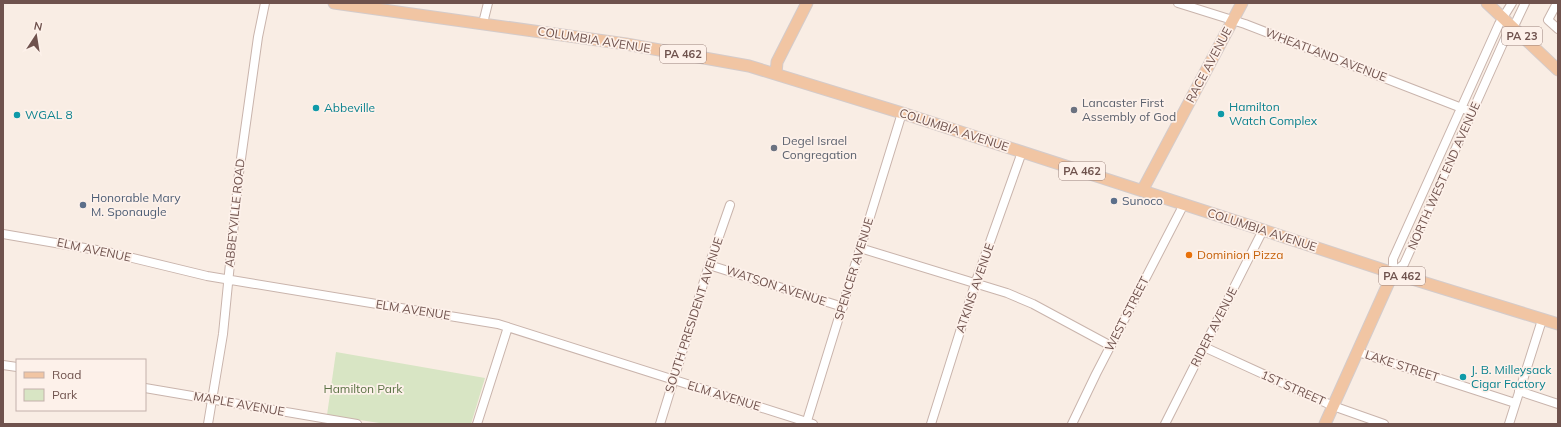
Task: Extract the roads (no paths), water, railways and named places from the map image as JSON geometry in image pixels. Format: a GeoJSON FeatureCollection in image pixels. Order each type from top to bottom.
{"type":"FeatureCollection","features":[{"type":"Feature","properties":{"kind":"main road","name":"COLUMBIA AVENUE"},"geometry":{"type":"LineString","coordinates":[[334,3],[626,44],[748,66],[902,113],[1393,273],[1558,324]]}},
{"type":"Feature","properties":{"kind":"main road"},"geometry":{"type":"LineString","coordinates":[[776,74],[777,62],[807,3]]}},
{"type":"Feature","properties":{"kind":"main road","name":"RACE AVENUE"},"geometry":{"type":"LineString","coordinates":[[1142,191],[1242,3]]}},
{"type":"Feature","properties":{"kind":"main road","name":"PA 23"},"geometry":{"type":"LineString","coordinates":[[1487,3],[1558,70]]}},
{"type":"Feature","properties":{"kind":"main road"},"geometry":{"type":"LineString","coordinates":[[1325,424],[1393,273]]}},
{"type":"Feature","properties":{"kind":"street","name":"ABBEYVILLE ROAD"},"geometry":{"type":"LineString","coordinates":[[208,424],[223,334],[239,173],[258,37],[265,3]]}},
{"type":"Feature","properties":{"kind":"street"},"geometry":{"type":"LineString","coordinates":[[483,23],[488,3]]}},
{"type":"Feature","properties":{"kind":"street","name":"WHEATLAND AVENUE"},"geometry":{"type":"LineString","coordinates":[[1178,3],[1233,20],[1472,112]]}},
{"type":"Feature","properties":{"kind":"street","name":"NORTH WEST END AVENUE"},"geometry":{"type":"LineString","coordinates":[[1393,273],[1393,259],[1499,24],[1512,3]]}},
{"type":"Feature","properties":{"kind":"street","name":"NORTH WEST END AVENUE"},"geometry":{"type":"LineString","coordinates":[[1393,273],[1404,264],[1508,32],[1525,3]]}},
{"type":"Feature","properties":{"kind":"street"},"geometry":{"type":"LineString","coordinates":[[1557,3],[1548,20],[1558,29]]}},
{"type":"Feature","properties":{"kind":"street","name":"SPENCER AVENUE"},"geometry":{"type":"LineString","coordinates":[[808,423],[902,113]]}},
{"type":"Feature","properties":{"kind":"street","name":"ATKINS AVENUE"},"geometry":{"type":"LineString","coordinates":[[931,424],[975,284],[1022,152]]}},
{"type":"Feature","properties":{"kind":"street","name":"WEST STREET"},"geometry":{"type":"LineString","coordinates":[[1072,424],[1184,204]]}},
{"type":"Feature","properties":{"kind":"street","name":"SOUTH PRESIDENT AVENUE"},"geometry":{"type":"LineString","coordinates":[[660,424],[709,265],[730,205]]}},
{"type":"Feature","properties":{"kind":"street","name":"RIDER AVENUE"},"geometry":{"type":"LineString","coordinates":[[1165,424],[1263,230]]}},
{"type":"Feature","properties":{"kind":"street","name":"ELM AVENUE"},"geometry":{"type":"LineString","coordinates":[[3,234],[108,252],[228,280],[498,324],[808,423]]}},
{"type":"Feature","properties":{"kind":"street"},"geometry":{"type":"LineString","coordinates":[[860,248],[1033,304],[1111,346]]}},
{"type":"Feature","properties":{"kind":"street","name":"WATSON AVENUE"},"geometry":{"type":"LineString","coordinates":[[709,265],[842,307]]}},
{"type":"Feature","properties":{"kind":"street"},"geometry":{"type":"LineString","coordinates":[[1508,424],[1542,320]]}},
{"type":"Feature","properties":{"kind":"street"},"geometry":{"type":"LineString","coordinates":[[477,424],[508,327]]}},
{"type":"Feature","properties":{"kind":"street","name":"1ST STREET"},"geometry":{"type":"LineString","coordinates":[[1204,347],[1332,406],[1384,424]]}},
{"type":"Feature","properties":{"kind":"street","name":"LAKE STREET"},"geometry":{"type":"LineString","coordinates":[[1358,352],[1515,403]]}},
{"type":"Feature","properties":{"kind":"street"},"geometry":{"type":"LineString","coordinates":[[3,365],[16,367]]}},
{"type":"Feature","properties":{"kind":"street","name":"MAPLE AVENUE"},"geometry":{"type":"LineString","coordinates":[[146,388],[331,422],[357,424]]}},
{"type":"Feature","properties":{"kind":"street"},"geometry":{"type":"LineString","coordinates":[[1519,391],[1558,404]]}},
{"type":"Feature","properties":{"kind":"place","name":"Abbeville"},"geometry":{"type":"Point","coordinates":[316,108]}},
{"type":"Feature","properties":{"kind":"place","name":"Lancaster First Assembly of God"},"geometry":{"type":"Point","coordinates":[1074,110]}},
{"type":"Feature","properties":{"kind":"place","name":"Hamilton Watch Complex"},"geometry":{"type":"Point","coordinates":[1221,114]}},
{"type":"Feature","properties":{"kind":"place","name":"WGAL 8"},"geometry":{"type":"Point","coordinates":[17,115]}},
{"type":"Feature","properties":{"kind":"place","name":"Degel Israel Congregation"},"geometry":{"type":"Point","coordinates":[774,148]}},
{"type":"Feature","properties":{"kind":"place","name":"Sunoco"},"geometry":{"type":"Point","coordinates":[1114,201]}},
{"type":"Feature","properties":{"kind":"place","name":"Honorable Mary M. Sponaugle"},"geometry":{"type":"Point","coordinates":[83,205]}},
{"type":"Feature","properties":{"kind":"place","name":"Dominion Pizza"},"geometry":{"type":"Point","coordinates":[1189,255]}},
{"type":"Feature","properties":{"kind":"place","name":"J. B. Milleysack Cigar Factory"},"geometry":{"type":"Point","coordinates":[1463,377]}},
{"type":"Feature","properties":{"kind":"park label","name":"Hamilton Park"},"geometry":{"type":"Point","coordinates":[363,389]}}]}
